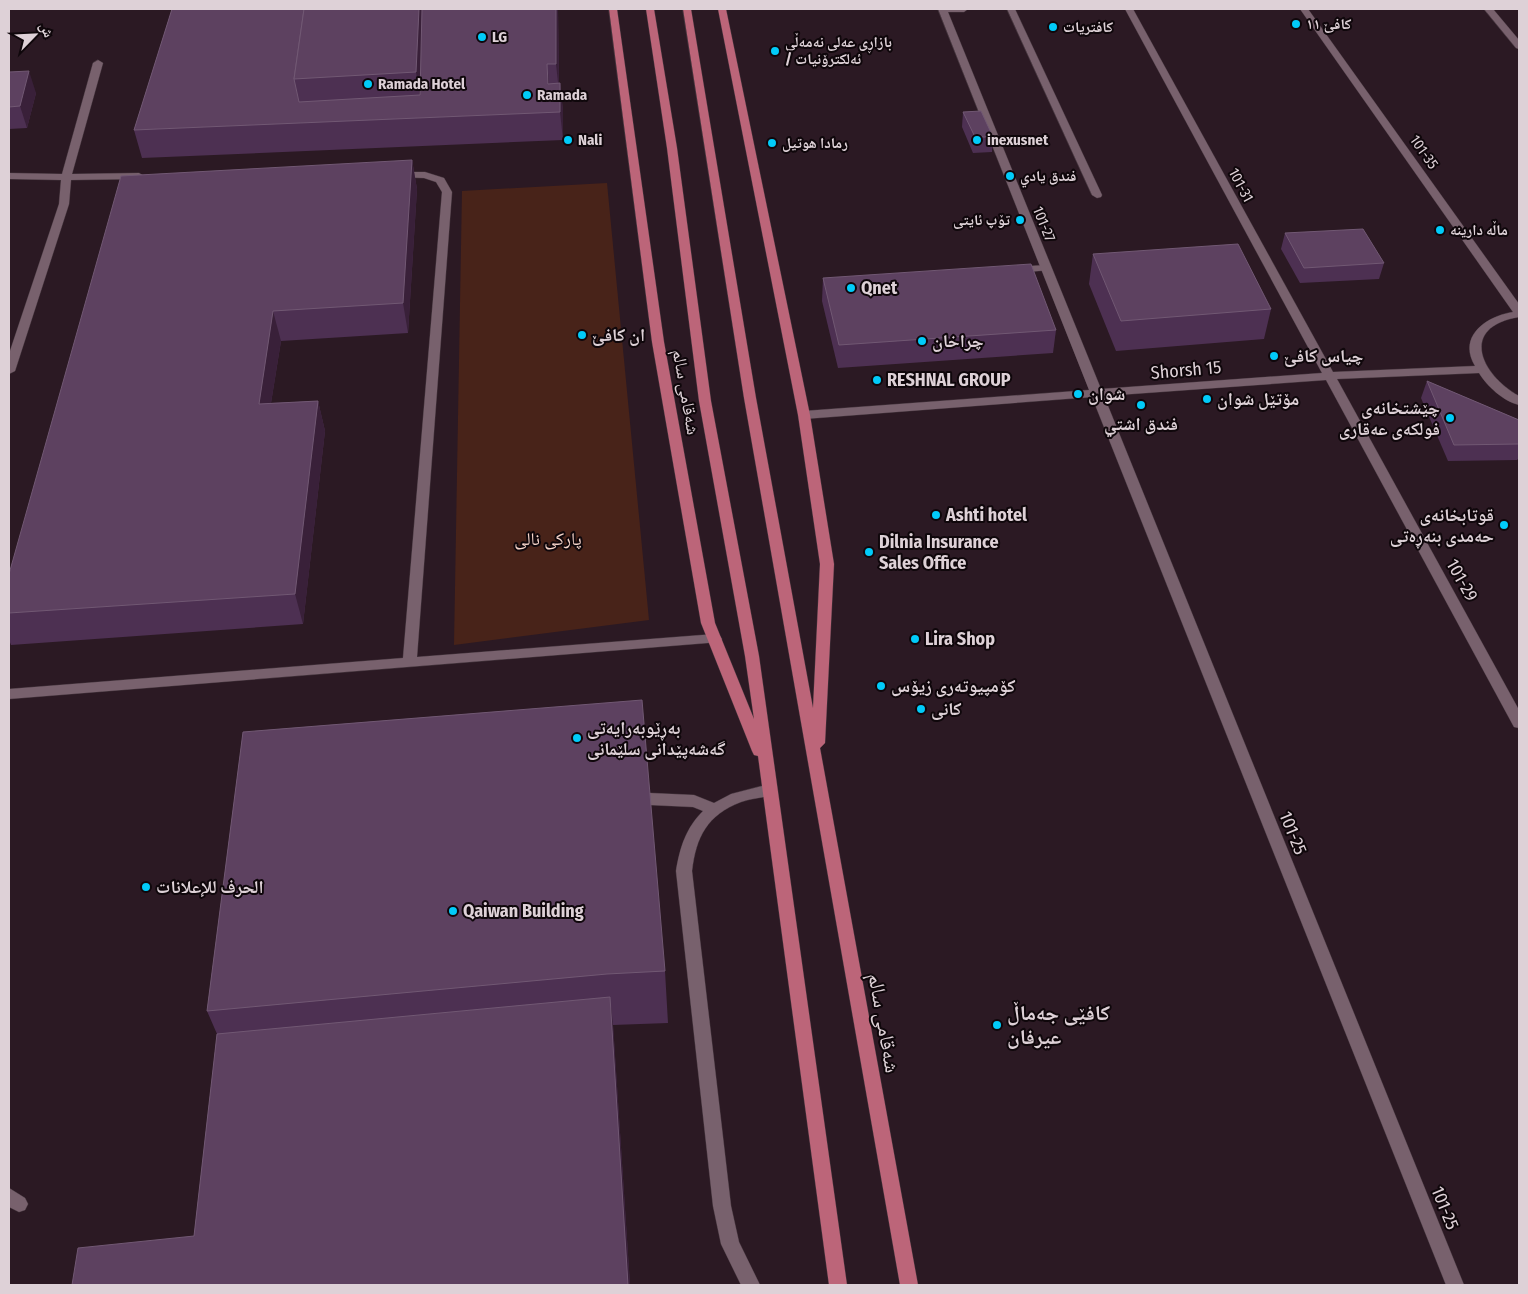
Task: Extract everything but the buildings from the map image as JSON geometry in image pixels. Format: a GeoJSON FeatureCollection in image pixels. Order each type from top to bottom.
{"type":"FeatureCollection","features":[{"type":"Feature","properties":{"kind":"main road","name":"شەقامی سالم"},"geometry":{"type":"LineString","coordinates":[[613,9],[658,342],[708,623],[767,770]]}},
{"type":"Feature","properties":{"kind":"main road","name":"شەقامی سالم"},"geometry":{"type":"LineString","coordinates":[[650,9],[672,148],[705,401],[752,656],[838,1285]]}},
{"type":"Feature","properties":{"kind":"main road","name":"شەقامی سالم"},"geometry":{"type":"LineString","coordinates":[[687,9],[750,398],[909,1285]]}},
{"type":"Feature","properties":{"kind":"main road","name":"شەقامی سالم"},"geometry":{"type":"LineString","coordinates":[[722,9],[804,415],[827,564],[817,769]]}},
{"type":"Feature","properties":{"kind":"street"},"geometry":{"type":"LineString","coordinates":[[942,9],[964,9]]}},
{"type":"Feature","properties":{"kind":"street","name":"101-27"},"geometry":{"type":"LineString","coordinates":[[942,9],[1096,394]]}},
{"type":"Feature","properties":{"kind":"street"},"geometry":{"type":"LineString","coordinates":[[1011,9],[1097,195]]}},
{"type":"Feature","properties":{"kind":"street","name":"101-31"},"geometry":{"type":"LineString","coordinates":[[1128,9],[1328,376]]}},
{"type":"Feature","properties":{"kind":"street","name":"101-35"},"geometry":{"type":"LineString","coordinates":[[1304,9],[1519,313]]}},
{"type":"Feature","properties":{"kind":"street"},"geometry":{"type":"LineString","coordinates":[[1488,9],[1519,46]]}},
{"type":"Feature","properties":{"kind":"street"},"geometry":{"type":"LineString","coordinates":[[9,370],[64,204],[66,176],[98,63]]}},
{"type":"Feature","properties":{"kind":"street"},"geometry":{"type":"LineString","coordinates":[[385,175],[425,175],[440,180],[447,192],[410,663]]}},
{"type":"Feature","properties":{"kind":"street"},"geometry":{"type":"LineString","coordinates":[[9,176],[146,176]]}},
{"type":"Feature","properties":{"kind":"street"},"geometry":{"type":"LineString","coordinates":[[1008,270],[1046,268]]}},
{"type":"Feature","properties":{"kind":"street"},"geometry":{"type":"LineString","coordinates":[[1519,313],[1500,318],[1485,328],[1476,340],[1475,354],[1480,369],[1494,385],[1519,401]]}},
{"type":"Feature","properties":{"kind":"street","name":"Shorsh 15"},"geometry":{"type":"LineString","coordinates":[[804,415],[1328,376],[1480,369]]}},
{"type":"Feature","properties":{"kind":"street","name":"101-29"},"geometry":{"type":"LineString","coordinates":[[1328,376],[1519,723]]}},
{"type":"Feature","properties":{"kind":"street","name":"101-25"},"geometry":{"type":"LineString","coordinates":[[1096,394],[1455,1285]]}},
{"type":"Feature","properties":{"kind":"street"},"geometry":{"type":"LineString","coordinates":[[9,694],[715,639]]}},
{"type":"Feature","properties":{"kind":"street"},"geometry":{"type":"LineString","coordinates":[[751,1285],[730,1244],[722,1206],[684,871],[685,853],[690,837],[700,822],[714,809],[731,800],[750,793],[770,790]]}},
{"type":"Feature","properties":{"kind":"street"},"geometry":{"type":"LineString","coordinates":[[650,799],[683,799],[714,809]]}},
{"type":"Feature","properties":{"kind":"green space","name":"پارکی نالی"},"geometry":{"type":"Polygon","coordinates":[[[607,183],[649,620],[454,645],[462,191],[607,183]]]}},
{"type":"Feature","properties":{"kind":"place","name":"كافێ ١١"},"geometry":{"type":"Point","coordinates":[1296,24]}},
{"type":"Feature","properties":{"kind":"place","name":"كافتريات"},"geometry":{"type":"Point","coordinates":[1053,27]}},
{"type":"Feature","properties":{"kind":"place","name":"LG"},"geometry":{"type":"Point","coordinates":[482,37]}},
{"type":"Feature","properties":{"kind":"place","name":"بازاڕی عەلی نەمەڵی / ئەلکترۆنیات"},"geometry":{"type":"Point","coordinates":[775,51]}},
{"type":"Feature","properties":{"kind":"place","name":"Ramada Hotel"},"geometry":{"type":"Point","coordinates":[368,84]}},
{"type":"Feature","properties":{"kind":"place","name":"Ramada"},"geometry":{"type":"Point","coordinates":[527,95]}},
{"type":"Feature","properties":{"kind":"place","name":"Nali"},"geometry":{"type":"Point","coordinates":[568,140]}},
{"type":"Feature","properties":{"kind":"place","name":"inexusnet"},"geometry":{"type":"Point","coordinates":[977,140]}},
{"type":"Feature","properties":{"kind":"place","name":"رمادا هوتيل"},"geometry":{"type":"Point","coordinates":[772,143]}},
{"type":"Feature","properties":{"kind":"place","name":"فندق يادي"},"geometry":{"type":"Point","coordinates":[1010,176]}},
{"type":"Feature","properties":{"kind":"place","name":"تۆپ ئایتی"},"geometry":{"type":"Point","coordinates":[1020,220]}},
{"type":"Feature","properties":{"kind":"place","name":"ماڵە دارینە"},"geometry":{"type":"Point","coordinates":[1440,230]}},
{"type":"Feature","properties":{"kind":"place","name":"Qnet"},"geometry":{"type":"Point","coordinates":[851,288]}},
{"type":"Feature","properties":{"kind":"place","name":"ان کافێ"},"geometry":{"type":"Point","coordinates":[582,335]}},
{"type":"Feature","properties":{"kind":"place","name":"چراخان"},"geometry":{"type":"Point","coordinates":[922,341]}},
{"type":"Feature","properties":{"kind":"place","name":"چياس كافێ"},"geometry":{"type":"Point","coordinates":[1274,356]}},
{"type":"Feature","properties":{"kind":"place","name":"RESHNAL GROUP"},"geometry":{"type":"Point","coordinates":[877,380]}},
{"type":"Feature","properties":{"kind":"place","name":"شوان"},"geometry":{"type":"Point","coordinates":[1078,394]}},
{"type":"Feature","properties":{"kind":"place","name":"مۆتێل شوان"},"geometry":{"type":"Point","coordinates":[1207,399]}},
{"type":"Feature","properties":{"kind":"place","name":"فندق اشتي"},"geometry":{"type":"Point","coordinates":[1141,405]}},
{"type":"Feature","properties":{"kind":"place","name":"چێشتخانەی فولکەی عەقاری"},"geometry":{"type":"Point","coordinates":[1450,418]}},
{"type":"Feature","properties":{"kind":"place","name":"Ashti hotel"},"geometry":{"type":"Point","coordinates":[936,515]}},
{"type":"Feature","properties":{"kind":"place","name":"قوتابخانەی حەمدی بنەڕەتی"},"geometry":{"type":"Point","coordinates":[1504,525]}},
{"type":"Feature","properties":{"kind":"place","name":"Dilnia Insurance Sales Office"},"geometry":{"type":"Point","coordinates":[869,552]}},
{"type":"Feature","properties":{"kind":"place","name":"Lira Shop"},"geometry":{"type":"Point","coordinates":[915,639]}},
{"type":"Feature","properties":{"kind":"place","name":"کۆمپیوتەری زیۆس"},"geometry":{"type":"Point","coordinates":[881,686]}},
{"type":"Feature","properties":{"kind":"place","name":"کانی"},"geometry":{"type":"Point","coordinates":[921,709]}},
{"type":"Feature","properties":{"kind":"place","name":"بەڕێوبەرایەتی گەشەپێدانی سلێمانی"},"geometry":{"type":"Point","coordinates":[577,738]}},
{"type":"Feature","properties":{"kind":"place","name":"الحرف للإعلانات"},"geometry":{"type":"Point","coordinates":[146,887]}},
{"type":"Feature","properties":{"kind":"place","name":"Qaiwan Building"},"geometry":{"type":"Point","coordinates":[453,911]}},
{"type":"Feature","properties":{"kind":"place","name":"کافێی جەماڵ عیرفان"},"geometry":{"type":"Point","coordinates":[997,1025]}}]}
